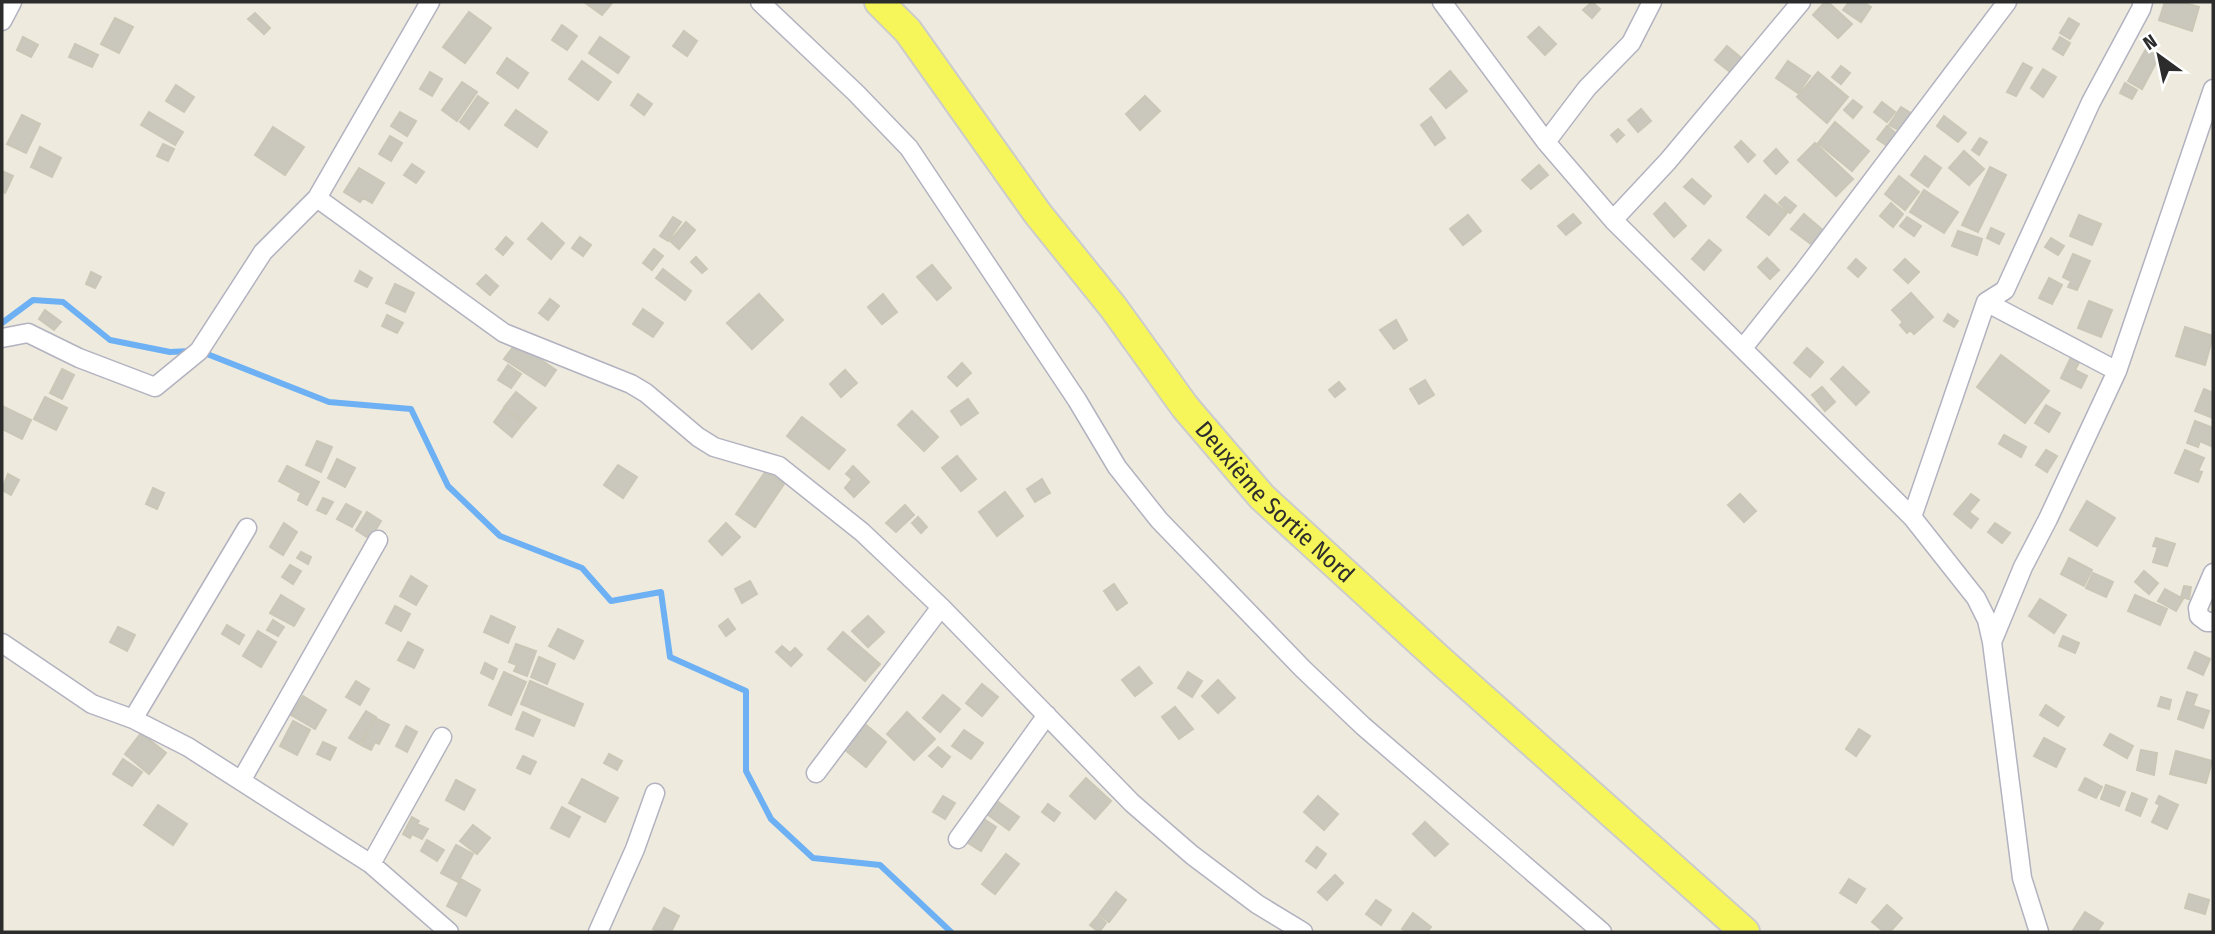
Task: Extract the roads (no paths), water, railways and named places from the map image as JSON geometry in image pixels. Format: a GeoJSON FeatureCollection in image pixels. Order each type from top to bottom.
{"type":"FeatureCollection","features":[{"type":"Feature","properties":{"kind":"main road","name":"Deuxième Sortie Nord"},"geometry":{"type":"LineString","coordinates":[[879,2],[908,31],[1038,214],[1113,307],[1185,407],[1262,497],[1745,932]]}},
{"type":"Feature","properties":{"kind":"street"},"geometry":{"type":"LineString","coordinates":[[2,21],[12,2]]}},
{"type":"Feature","properties":{"kind":"street"},"geometry":{"type":"LineString","coordinates":[[2,338],[27,333],[79,358],[155,387],[198,351],[263,252],[317,198],[430,2]]}},
{"type":"Feature","properties":{"kind":"street"},"geometry":{"type":"LineString","coordinates":[[760,2],[856,93],[909,148],[1077,400],[1117,467],[1159,520],[1303,669],[1353,716],[1602,932]]}},
{"type":"Feature","properties":{"kind":"street"},"geometry":{"type":"LineString","coordinates":[[1444,2],[1546,142],[1613,220],[1912,517],[1976,598],[1987,620],[1992,642],[2022,878],[2039,932]]}},
{"type":"Feature","properties":{"kind":"street"},"geometry":{"type":"LineString","coordinates":[[1546,142],[1587,88],[1631,43],[1652,2]]}},
{"type":"Feature","properties":{"kind":"street"},"geometry":{"type":"LineString","coordinates":[[1613,220],[1668,161],[1801,2]]}},
{"type":"Feature","properties":{"kind":"street"},"geometry":{"type":"LineString","coordinates":[[1743,348],[2007,2]]}},
{"type":"Feature","properties":{"kind":"street"},"geometry":{"type":"LineString","coordinates":[[1912,517],[1986,302],[2006,290],[2091,102],[2143,2]]}},
{"type":"Feature","properties":{"kind":"street"},"geometry":{"type":"LineString","coordinates":[[1992,642],[2023,567],[2117,371],[2213,89]]}},
{"type":"Feature","properties":{"kind":"street"},"geometry":{"type":"LineString","coordinates":[[317,198],[504,333],[631,384],[646,393],[698,437],[715,447],[779,466],[862,532],[941,607],[1132,803],[1192,855],[1257,904],[1303,932]]}},
{"type":"Feature","properties":{"kind":"street"},"geometry":{"type":"LineString","coordinates":[[1986,302],[2117,371]]}},
{"type":"Feature","properties":{"kind":"street"},"geometry":{"type":"LineString","coordinates":[[133,719],[247,528]]}},
{"type":"Feature","properties":{"kind":"street"},"geometry":{"type":"LineString","coordinates":[[242,781],[377,540]]}},
{"type":"Feature","properties":{"kind":"street"},"geometry":{"type":"LineString","coordinates":[[2213,573],[2198,608],[2199,616],[2207,622],[2213,622]]}},
{"type":"Feature","properties":{"kind":"street"},"geometry":{"type":"LineString","coordinates":[[816,773],[941,607]]}},
{"type":"Feature","properties":{"kind":"street"},"geometry":{"type":"LineString","coordinates":[[2,643],[92,704],[133,719],[188,747],[371,864],[449,932]]}},
{"type":"Feature","properties":{"kind":"street"},"geometry":{"type":"LineString","coordinates":[[958,839],[1047,715]]}},
{"type":"Feature","properties":{"kind":"street"},"geometry":{"type":"LineString","coordinates":[[371,864],[442,737]]}},
{"type":"Feature","properties":{"kind":"street"},"geometry":{"type":"LineString","coordinates":[[598,932],[635,849],[655,793]]}},
{"type":"Feature","properties":{"kind":"waterway"},"geometry":{"type":"LineString","coordinates":[[2,323],[33,300],[63,302],[110,340],[170,352],[191,351]]}},
{"type":"Feature","properties":{"kind":"waterway"},"geometry":{"type":"LineString","coordinates":[[202,352],[329,402],[411,409],[448,486],[500,536],[582,568],[611,601],[661,592],[670,657],[746,691],[746,771],[771,819],[813,858],[880,865],[951,932]]}}]}
